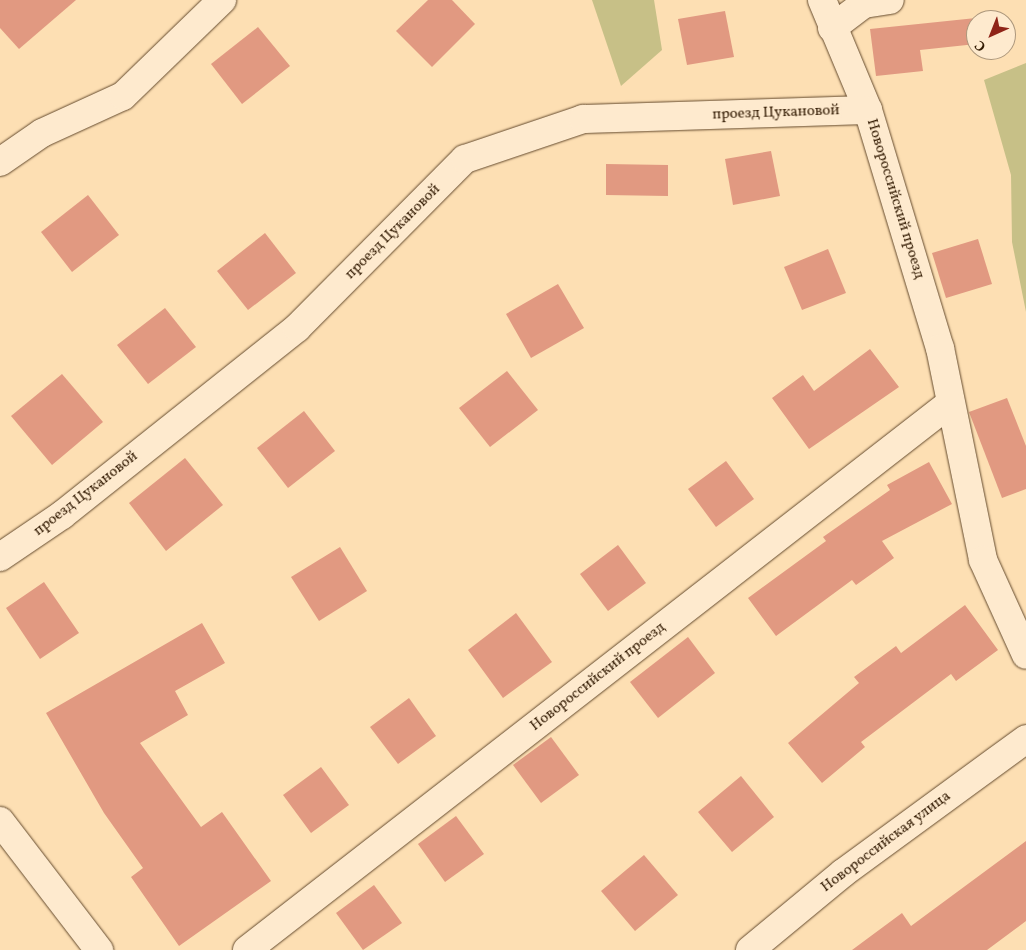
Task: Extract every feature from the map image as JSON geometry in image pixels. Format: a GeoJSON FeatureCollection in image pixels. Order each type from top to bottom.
{"type":"FeatureCollection","features":[{"type":"Feature","properties":{"kind":"street"},"geometry":{"type":"LineString","coordinates":[[0,162],[42,133],[123,96],[222,0]]}},
{"type":"Feature","properties":{"kind":"street","name":"Новороссийский проезд"},"geometry":{"type":"LineString","coordinates":[[822,0],[832,28],[868,110],[940,348],[949,404],[984,560],[1026,655]]}},
{"type":"Feature","properties":{"kind":"street"},"geometry":{"type":"LineString","coordinates":[[832,28],[864,4],[890,0]]}},
{"type":"Feature","properties":{"kind":"street","name":"проезд Цукановой"},"geometry":{"type":"LineString","coordinates":[[0,557],[62,515],[297,328],[465,159],[584,119],[868,110]]}},
{"type":"Feature","properties":{"kind":"street","name":"Новороссийский проезд"},"geometry":{"type":"LineString","coordinates":[[247,950],[949,404]]}},
{"type":"Feature","properties":{"kind":"street","name":"Новороссийская улица"},"geometry":{"type":"LineString","coordinates":[[750,950],[843,873],[1026,739]]}},
{"type":"Feature","properties":{"kind":"street"},"geometry":{"type":"LineString","coordinates":[[0,821],[99,950]]}},
{"type":"Feature","properties":{"kind":"shaded area"},"geometry":{"type":"Polygon","coordinates":[[[592,0],[654,0],[662,50],[621,86],[592,0]]]}},
{"type":"Feature","properties":{"kind":"shaded area"},"geometry":{"type":"Polygon","coordinates":[[[1026,63],[1026,312],[1012,242],[1011,175],[984,80],[1026,63]]]}},
{"type":"Feature","properties":{"kind":"building"},"geometry":{"type":"Polygon","coordinates":[[[0,0],[76,0],[19,49],[0,28],[0,0]]]}},
{"type":"Feature","properties":{"kind":"building"},"geometry":{"type":"Polygon","coordinates":[[[428,0],[452,0],[475,24],[432,67],[396,31],[428,0]]]}},
{"type":"Feature","properties":{"kind":"building"},"geometry":{"type":"Polygon","coordinates":[[[725,11],[734,57],[687,65],[678,19],[725,11]]]}},
{"type":"Feature","properties":{"kind":"building"},"geometry":{"type":"Polygon","coordinates":[[[966,19],[966,45],[920,50],[923,71],[876,76],[870,29],[966,19]]]}},
{"type":"Feature","properties":{"kind":"building"},"geometry":{"type":"Polygon","coordinates":[[[258,27],[290,66],[242,104],[211,64],[258,27]]]}},
{"type":"Feature","properties":{"kind":"building"},"geometry":{"type":"Polygon","coordinates":[[[771,151],[780,196],[733,205],[725,159],[771,151]]]}},
{"type":"Feature","properties":{"kind":"building"},"geometry":{"type":"Polygon","coordinates":[[[606,164],[668,165],[668,196],[606,195],[606,164]]]}},
{"type":"Feature","properties":{"kind":"building"},"geometry":{"type":"Polygon","coordinates":[[[88,195],[119,235],[72,272],[41,232],[88,195]]]}},
{"type":"Feature","properties":{"kind":"building"},"geometry":{"type":"Polygon","coordinates":[[[265,233],[296,273],[248,310],[217,271],[265,233]]]}},
{"type":"Feature","properties":{"kind":"building"},"geometry":{"type":"Polygon","coordinates":[[[978,239],[992,284],[946,298],[932,253],[978,239]]]}},
{"type":"Feature","properties":{"kind":"building"},"geometry":{"type":"Polygon","coordinates":[[[828,249],[846,293],[802,310],[784,267],[828,249]]]}},
{"type":"Feature","properties":{"kind":"building"},"geometry":{"type":"Polygon","coordinates":[[[558,284],[584,328],[531,358],[506,314],[558,284]]]}},
{"type":"Feature","properties":{"kind":"building"},"geometry":{"type":"Polygon","coordinates":[[[165,308],[196,347],[148,384],[117,345],[165,308]]]}},
{"type":"Feature","properties":{"kind":"building"},"geometry":{"type":"Polygon","coordinates":[[[870,349],[899,387],[809,449],[772,398],[803,375],[814,391],[870,349]]]}},
{"type":"Feature","properties":{"kind":"building"},"geometry":{"type":"Polygon","coordinates":[[[507,371],[538,410],[490,447],[459,408],[507,371]]]}},
{"type":"Feature","properties":{"kind":"building"},"geometry":{"type":"Polygon","coordinates":[[[62,374],[103,422],[52,465],[11,416],[62,374]]]}},
{"type":"Feature","properties":{"kind":"building"},"geometry":{"type":"Polygon","coordinates":[[[1007,398],[1026,446],[1026,489],[1002,498],[969,412],[1007,398]]]}},
{"type":"Feature","properties":{"kind":"building"},"geometry":{"type":"Polygon","coordinates":[[[304,411],[335,451],[288,488],[257,448],[304,411]]]}},
{"type":"Feature","properties":{"kind":"building"},"geometry":{"type":"Polygon","coordinates":[[[185,458],[223,505],[166,551],[129,503],[185,458]]]}},
{"type":"Feature","properties":{"kind":"building"},"geometry":{"type":"Polygon","coordinates":[[[726,461],[754,499],[716,527],[688,489],[726,461]]]}},
{"type":"Feature","properties":{"kind":"building"},"geometry":{"type":"Polygon","coordinates":[[[929,462],[952,504],[882,541],[894,558],[856,585],[852,580],[776,636],[748,598],[826,541],[823,537],[890,490],[887,485],[929,462]]]}},
{"type":"Feature","properties":{"kind":"building"},"geometry":{"type":"Polygon","coordinates":[[[618,545],[646,583],[608,611],[580,574],[618,545]]]}},
{"type":"Feature","properties":{"kind":"building"},"geometry":{"type":"Polygon","coordinates":[[[340,547],[367,591],[319,621],[291,577],[340,547]]]}},
{"type":"Feature","properties":{"kind":"building"},"geometry":{"type":"Polygon","coordinates":[[[44,582],[79,633],[40,659],[6,608],[44,582]]]}},
{"type":"Feature","properties":{"kind":"building"},"geometry":{"type":"Polygon","coordinates":[[[965,605],[998,650],[956,681],[951,674],[861,742],[865,747],[822,783],[788,743],[859,683],[854,677],[896,646],[901,653],[965,605]]]}},
{"type":"Feature","properties":{"kind":"building"},"geometry":{"type":"Polygon","coordinates":[[[516,613],[552,662],[503,698],[468,650],[516,613]]]}},
{"type":"Feature","properties":{"kind":"building"},"geometry":{"type":"Polygon","coordinates":[[[202,623],[225,663],[175,691],[188,715],[140,743],[201,827],[222,812],[271,881],[179,946],[131,877],[143,868],[104,813],[46,713],[202,623]]]}},
{"type":"Feature","properties":{"kind":"building"},"geometry":{"type":"Polygon","coordinates":[[[688,637],[715,673],[658,718],[630,682],[688,637]]]}},
{"type":"Feature","properties":{"kind":"building"},"geometry":{"type":"Polygon","coordinates":[[[409,698],[436,736],[398,764],[370,727],[409,698]]]}},
{"type":"Feature","properties":{"kind":"building"},"geometry":{"type":"Polygon","coordinates":[[[551,737],[579,775],[541,803],[513,765],[551,737]]]}},
{"type":"Feature","properties":{"kind":"building"},"geometry":{"type":"Polygon","coordinates":[[[321,767],[349,805],[311,833],[283,795],[321,767]]]}},
{"type":"Feature","properties":{"kind":"building"},"geometry":{"type":"Polygon","coordinates":[[[741,776],[774,817],[732,852],[698,812],[741,776]]]}},
{"type":"Feature","properties":{"kind":"building"},"geometry":{"type":"Polygon","coordinates":[[[456,816],[484,854],[445,882],[418,844],[456,816]]]}},
{"type":"Feature","properties":{"kind":"building"},"geometry":{"type":"Polygon","coordinates":[[[1026,841],[1026,921],[987,950],[852,950],[902,913],[911,926],[1026,841]]]}},
{"type":"Feature","properties":{"kind":"building"},"geometry":{"type":"Polygon","coordinates":[[[644,855],[678,895],[635,931],[601,891],[644,855]]]}},
{"type":"Feature","properties":{"kind":"building"},"geometry":{"type":"Polygon","coordinates":[[[374,885],[402,923],[363,950],[336,913],[374,885]]]}}]}
